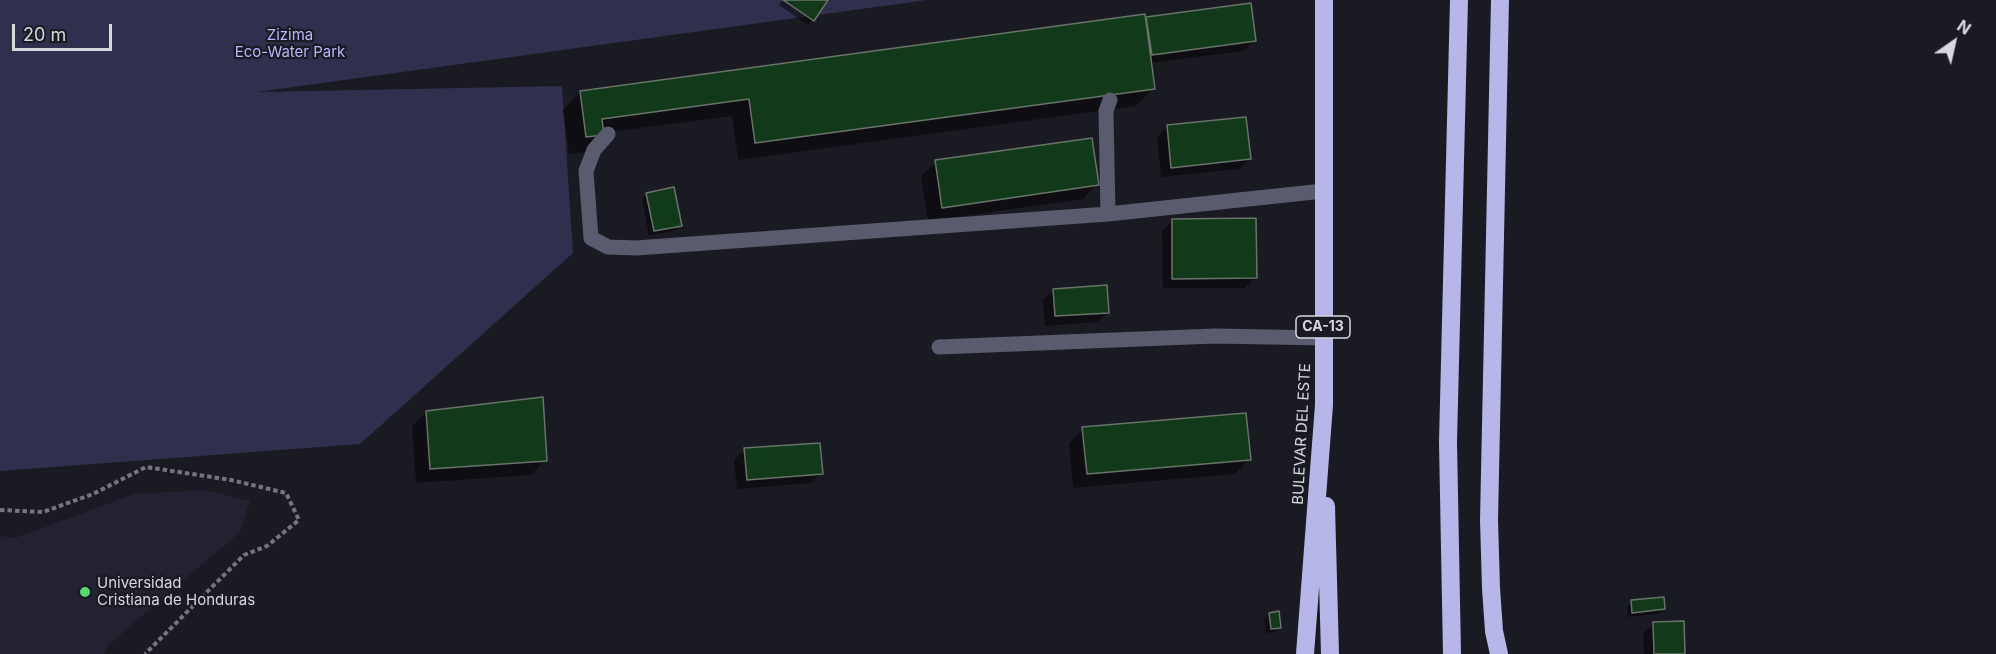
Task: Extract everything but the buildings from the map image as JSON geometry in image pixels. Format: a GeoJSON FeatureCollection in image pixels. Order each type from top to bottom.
{"type":"FeatureCollection","features":[{"type":"Feature","properties":{"kind":"highway","name":"BULEVAR DEL ESTE"},"geometry":{"type":"LineString","coordinates":[[1305,654],[1324,405],[1324,0]]}},
{"type":"Feature","properties":{"kind":"highway"},"geometry":{"type":"LineString","coordinates":[[1452,654],[1448,442],[1459,0]]}},
{"type":"Feature","properties":{"kind":"highway"},"geometry":{"type":"LineString","coordinates":[[1499,654],[1491,599],[1489,520],[1500,0]]}},
{"type":"Feature","properties":{"kind":"highway"},"geometry":{"type":"LineString","coordinates":[[1324,405],[1330,654]]}},
{"type":"Feature","properties":{"kind":"lane"},"geometry":{"type":"LineString","coordinates":[[1108,214],[1106,111],[1110,100]]}},
{"type":"Feature","properties":{"kind":"lane"},"geometry":{"type":"LineString","coordinates":[[608,134],[594,150],[586,171],[591,238],[608,247],[636,248],[1108,214],[1323,191]]}},
{"type":"Feature","properties":{"kind":"lane"},"geometry":{"type":"LineString","coordinates":[[939,347],[1215,336],[1323,338]]}},
{"type":"Feature","properties":{"kind":"path"},"geometry":{"type":"LineString","coordinates":[[0,510],[43,512],[93,494],[146,467],[231,480],[286,493],[299,520],[267,546],[244,555],[145,654]]}},
{"type":"Feature","properties":{"kind":"shaded area","name":"Universidad Cristiana de Honduras"},"geometry":{"type":"Polygon","coordinates":[[[204,490],[250,501],[240,532],[107,646],[104,654],[0,654],[0,536],[15,538],[134,494],[204,490]]]}},
{"type":"Feature","properties":{"kind":"green space","name":"Zizima Eco-Water Park"},"geometry":{"type":"Polygon","coordinates":[[[0,0],[927,0],[257,92],[562,86],[573,253],[360,444],[0,471],[0,0]]]}},
{"type":"Feature","properties":{"kind":"place","name":"Universidad Cristiana de Honduras"},"geometry":{"type":"Point","coordinates":[85,592]}}]}
